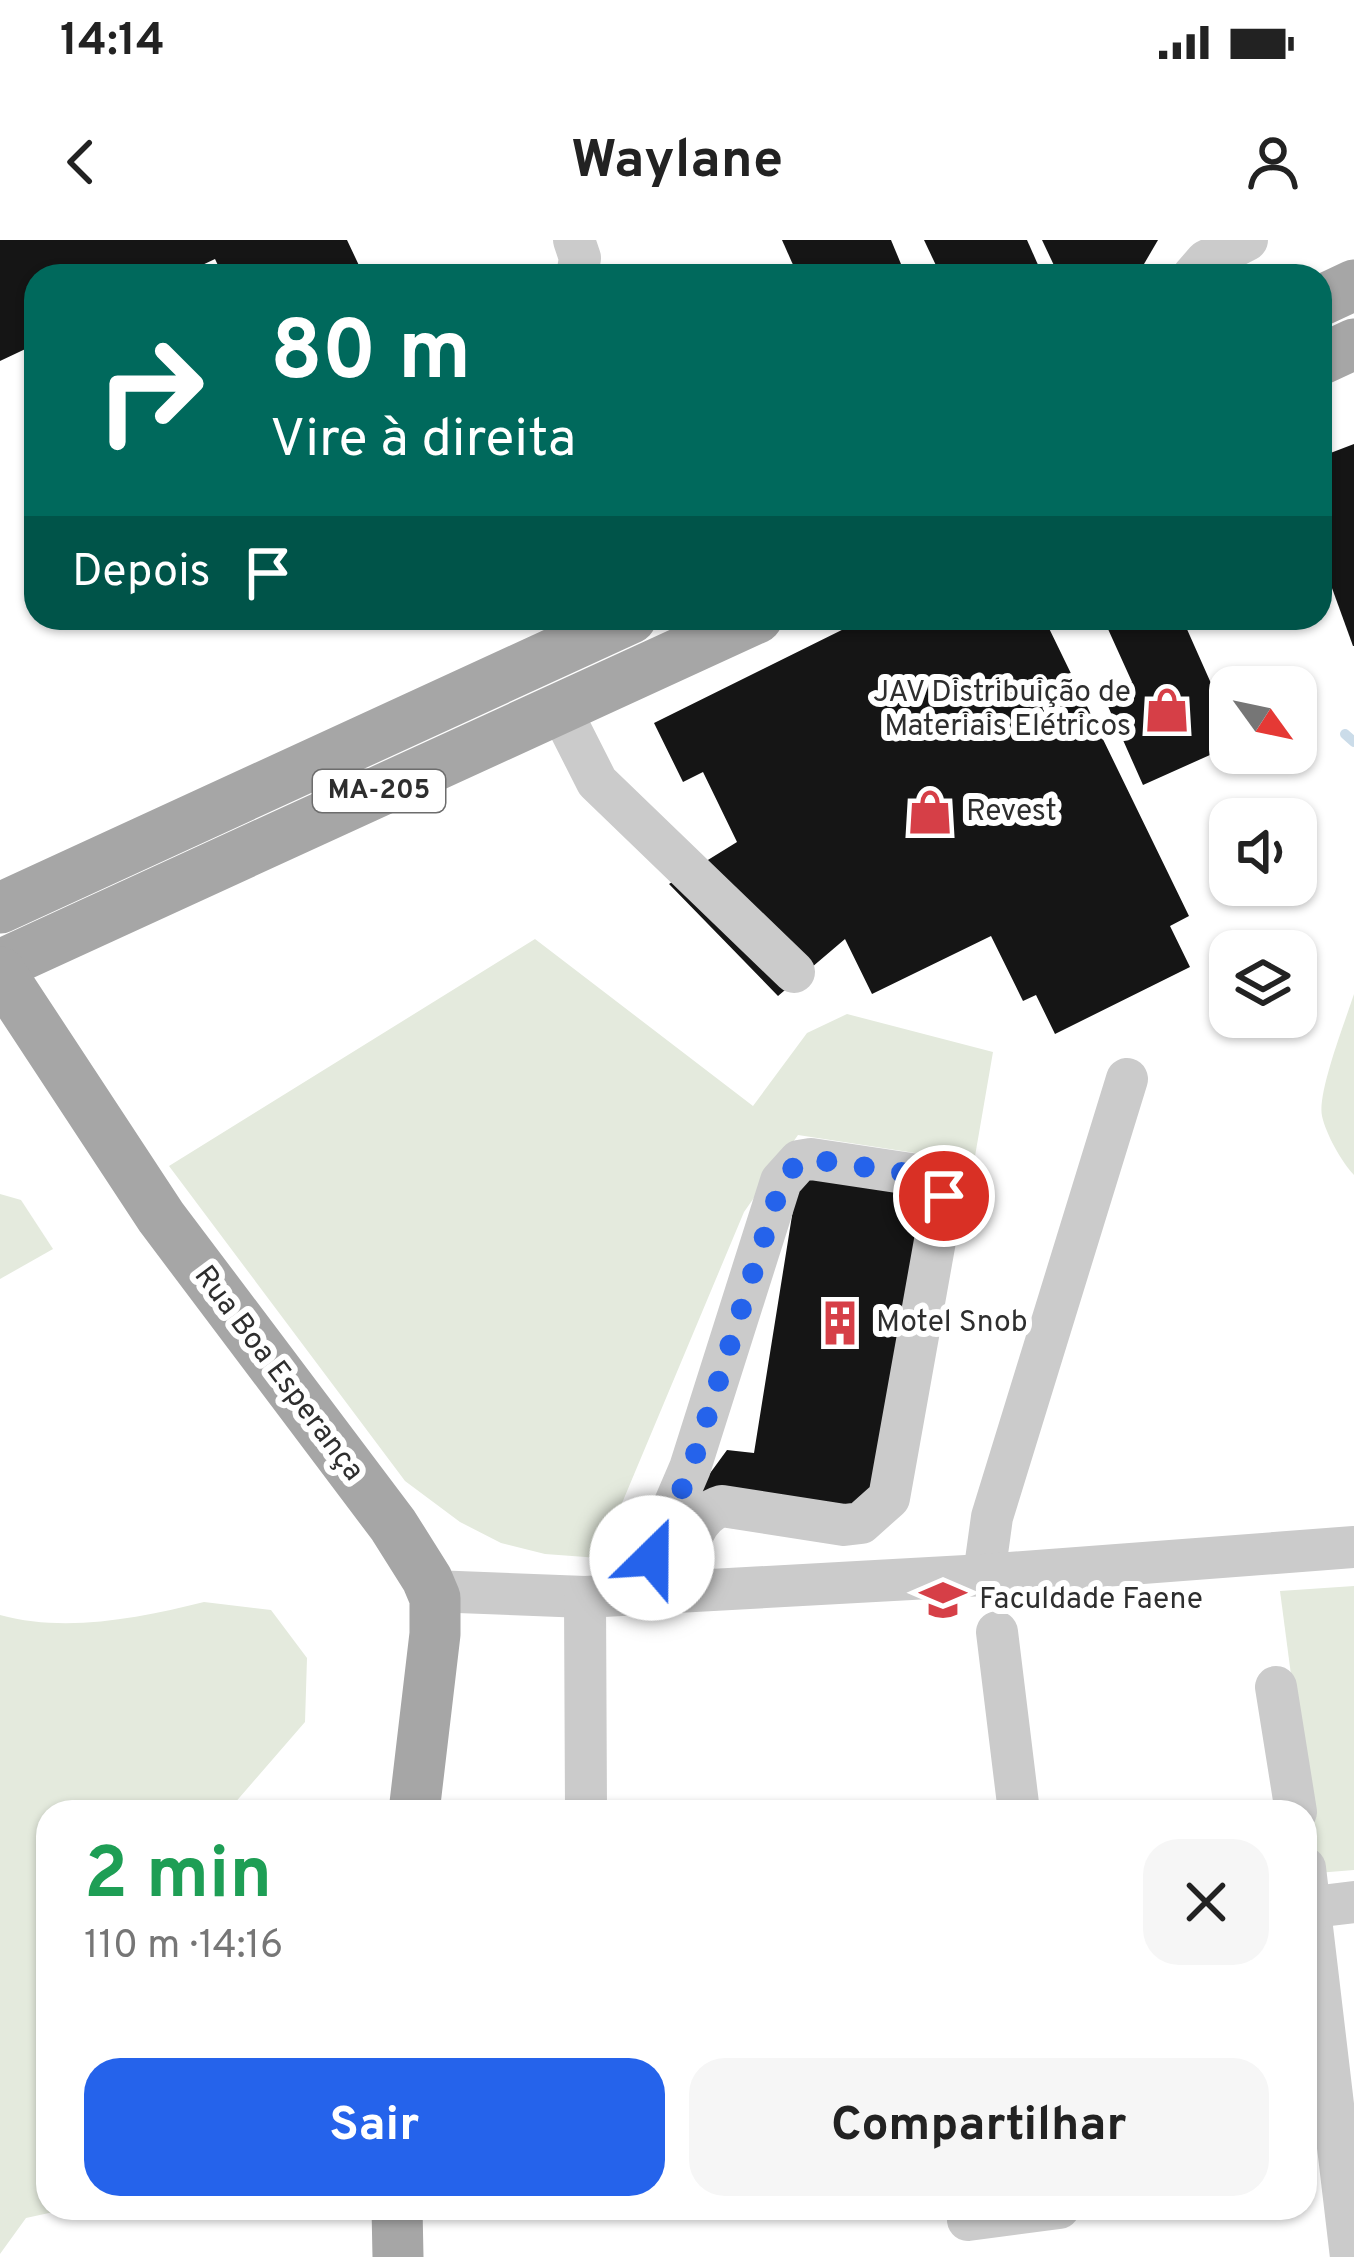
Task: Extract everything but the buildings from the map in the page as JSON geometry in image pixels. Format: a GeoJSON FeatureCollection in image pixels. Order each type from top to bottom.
{"type":"FeatureCollection","features":[{"type":"Feature","properties":{"kind":"main road","name":"MA-205"},"geometry":{"type":"LineString","coordinates":[[0,908],[604,630]]}},
{"type":"Feature","properties":{"kind":"main road","name":"MA-205"},"geometry":{"type":"LineString","coordinates":[[0,969],[731,630]]}},
{"type":"Feature","properties":{"kind":"main road","name":"Rua Boa Esperança"},"geometry":{"type":"LineString","coordinates":[[0,969],[161,1217],[393,1526],[432,1591],[435,1634],[415,1800]]}},
{"type":"Feature","properties":{"kind":"main road"},"geometry":{"type":"LineString","coordinates":[[397,2220],[398,2257]]}},
{"type":"Feature","properties":{"kind":"street"},"geometry":{"type":"LineString","coordinates":[[1192,263],[1247,240]]}},
{"type":"Feature","properties":{"kind":"street"},"geometry":{"type":"LineString","coordinates":[[560,709],[597,782],[794,972]]}},
{"type":"Feature","properties":{"kind":"street"},"geometry":{"type":"LineString","coordinates":[[984,1575],[992,1517],[1127,1079]]}},
{"type":"Feature","properties":{"kind":"street"},"geometry":{"type":"LineString","coordinates":[[636,1594],[691,1468],[782,1181],[799,1161],[811,1159],[931,1177],[941,1185],[944,1196],[889,1498],[861,1523],[844,1525],[722,1506],[711,1510],[693,1534],[678,1592]]}},
{"type":"Feature","properties":{"kind":"street"},"geometry":{"type":"LineString","coordinates":[[432,1591],[585,1597],[984,1575],[1354,1547]]}},
{"type":"Feature","properties":{"kind":"street"},"geometry":{"type":"LineString","coordinates":[[585,1597],[586,1800]]}},
{"type":"Feature","properties":{"kind":"street"},"geometry":{"type":"LineString","coordinates":[[997,1632],[1018,1800]]}},
{"type":"Feature","properties":{"kind":"street"},"geometry":{"type":"LineString","coordinates":[[1276,1687],[1294,1800]]}},
{"type":"Feature","properties":{"kind":"street"},"geometry":{"type":"LineString","coordinates":[[1317,1896],[1354,1902]]}},
{"type":"Feature","properties":{"kind":"street"},"geometry":{"type":"LineString","coordinates":[[1317,2068],[1323,2172],[1351,2257]]}},
{"type":"Feature","properties":{"kind":"shaded area"},"geometry":{"type":"Polygon","coordinates":[[[535,939],[753,1106],[807,1033],[847,1014],[993,1052],[974,1162],[798,1135],[744,1212],[599,1558],[545,1554],[501,1543],[460,1522],[405,1481],[169,1166],[535,939]]]}},
{"type":"Feature","properties":{"kind":"shaded area"},"geometry":{"type":"Polygon","coordinates":[[[1354,994],[1354,1175],[1330,1139],[1322,1105],[1354,994]]]}},
{"type":"Feature","properties":{"kind":"shaded area"},"geometry":{"type":"Polygon","coordinates":[[[0,1194],[21,1200],[53,1249],[0,1279],[0,1194]]]}},
{"type":"Feature","properties":{"kind":"shaded area"},"geometry":{"type":"Polygon","coordinates":[[[1354,1586],[1354,1870],[1317,1873],[1317,1800],[1307,1800],[1280,1591],[1354,1586]]]}},
{"type":"Feature","properties":{"kind":"shaded area"},"geometry":{"type":"Polygon","coordinates":[[[204,1602],[271,1610],[307,1658],[305,1722],[237,1800],[36,1800],[36,2216],[26,2218],[0,2254],[0,1615],[51,1623],[128,1618],[204,1602]]]}},
{"type":"Feature","properties":{"kind":"waterway"},"geometry":{"type":"LineString","coordinates":[[1345,734],[1354,742]]}},
{"type":"Feature","properties":{"kind":"place","name":"JAV Distribuição de Materiais Elétricos"},"geometry":{"type":"Point","coordinates":[1167,710]}},
{"type":"Feature","properties":{"kind":"place","name":"Revest"},"geometry":{"type":"Point","coordinates":[930,812]}},
{"type":"Feature","properties":{"kind":"place","name":"Motel Snob"},"geometry":{"type":"Point","coordinates":[840,1323]}},
{"type":"Feature","properties":{"kind":"place","name":"Faculdade Faene"},"geometry":{"type":"Point","coordinates":[943,1600]}},
{"type":"Feature","properties":{"kind":"route"},"geometry":{"type":"LineString","coordinates":[[652,1558],[691,1468],[782,1181],[791,1168],[811,1159],[931,1177],[941,1185],[944,1196]]}}]}
